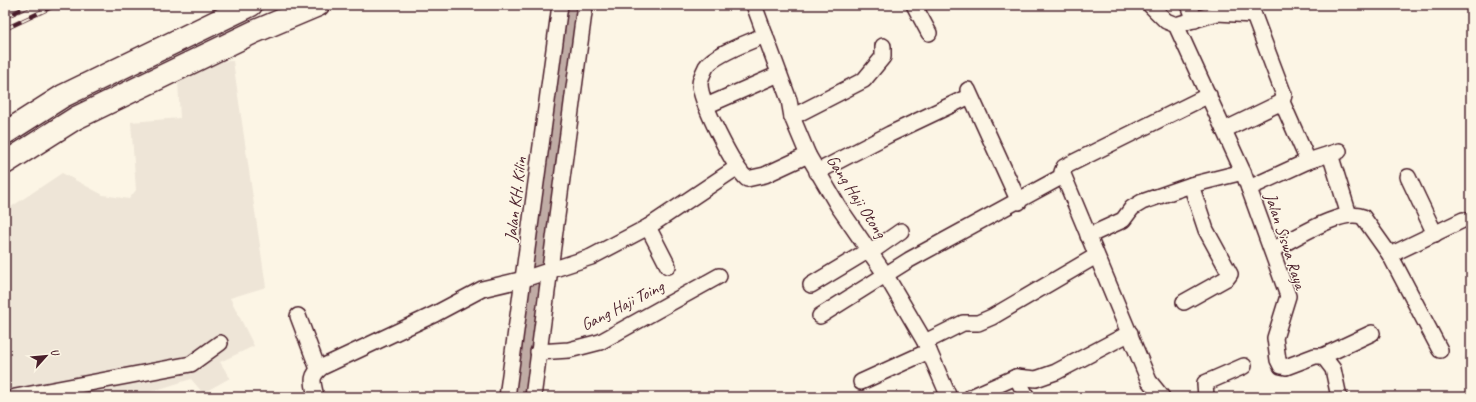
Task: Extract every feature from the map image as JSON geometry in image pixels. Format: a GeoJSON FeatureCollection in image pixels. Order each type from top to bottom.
{"type":"FeatureCollection","features":[{"type":"Feature","properties":{"kind":"highway"},"geometry":{"type":"LineString","coordinates":[[5,133],[63,96],[251,5]]}},
{"type":"Feature","properties":{"kind":"highway"},"geometry":{"type":"LineString","coordinates":[[5,163],[76,118],[254,32],[318,5]]}},
{"type":"Feature","properties":{"kind":"street","name":"Jalan KH. Kilin"},"geometry":{"type":"LineString","coordinates":[[533,397],[538,352],[538,274],[560,5]]}},
{"type":"Feature","properties":{"kind":"street","name":"Jalan KH. Kilin"},"geometry":{"type":"LineString","coordinates":[[507,397],[538,274],[585,5]]}},
{"type":"Feature","properties":{"kind":"street","name":"Gang Haji Otong"},"geometry":{"type":"LineString","coordinates":[[754,5],[789,100],[792,117],[808,155],[838,206],[885,274],[927,347],[949,397]]}},
{"type":"Feature","properties":{"kind":"street"},"geometry":{"type":"LineString","coordinates":[[914,5],[929,33]]}},
{"type":"Feature","properties":{"kind":"street"},"geometry":{"type":"LineString","coordinates":[[1150,5],[1166,21],[1176,25],[1216,13],[1251,10],[1284,95],[1282,102],[1308,161]]}},
{"type":"Feature","properties":{"kind":"street"},"geometry":{"type":"LineString","coordinates":[[1189,5],[1195,20]]}},
{"type":"Feature","properties":{"kind":"street","name":"Jalan Siswa Raya"},"geometry":{"type":"LineString","coordinates":[[1176,25],[1243,172],[1288,296],[1276,338],[1278,360],[1281,366],[1286,367],[1315,356],[1323,356]]}},
{"type":"Feature","properties":{"kind":"street"},"geometry":{"type":"LineString","coordinates":[[765,35],[713,60],[706,67],[700,83],[706,106],[736,168],[747,179],[755,178],[808,155]]}},
{"type":"Feature","properties":{"kind":"street"},"geometry":{"type":"LineString","coordinates":[[792,117],[864,80],[883,57],[883,46]]}},
{"type":"Feature","properties":{"kind":"street"},"geometry":{"type":"LineString","coordinates":[[706,106],[779,74]]}},
{"type":"Feature","properties":{"kind":"street"},"geometry":{"type":"LineString","coordinates":[[817,172],[969,93],[1019,202]]}},
{"type":"Feature","properties":{"kind":"street"},"geometry":{"type":"LineString","coordinates":[[1162,397],[1149,381],[1063,176],[1064,167],[1208,95]]}},
{"type":"Feature","properties":{"kind":"street"},"geometry":{"type":"LineString","coordinates":[[1224,130],[1282,102]]}},
{"type":"Feature","properties":{"kind":"street"},"geometry":{"type":"LineString","coordinates":[[1249,188],[1308,161],[1334,153],[1349,215]]}},
{"type":"Feature","properties":{"kind":"street"},"geometry":{"type":"LineString","coordinates":[[316,397],[312,380],[314,372],[318,369],[435,314],[482,289],[538,274],[591,257],[648,226],[736,168]]}},
{"type":"Feature","properties":{"kind":"street"},"geometry":{"type":"LineString","coordinates":[[1088,236],[1123,220],[1132,208],[1142,202],[1192,185],[1243,172]]}},
{"type":"Feature","properties":{"kind":"street"},"geometry":{"type":"LineString","coordinates":[[820,316],[885,274],[949,237],[1019,202],[1063,176]]}},
{"type":"Feature","properties":{"kind":"street"},"geometry":{"type":"LineString","coordinates":[[1408,177],[1434,234]]}},
{"type":"Feature","properties":{"kind":"street"},"geometry":{"type":"LineString","coordinates":[[1184,302],[1227,278],[1230,274],[1206,230],[1192,185]]}},
{"type":"Feature","properties":{"kind":"street"},"geometry":{"type":"LineString","coordinates":[[1272,250],[1330,221],[1349,215],[1363,217],[1390,255],[1440,350]]}},
{"type":"Feature","properties":{"kind":"street"},"geometry":{"type":"LineString","coordinates":[[1390,255],[1463,220]]}},
{"type":"Feature","properties":{"kind":"street"},"geometry":{"type":"LineString","coordinates":[[648,226],[668,266]]}},
{"type":"Feature","properties":{"kind":"street"},"geometry":{"type":"LineString","coordinates":[[811,285],[870,251],[901,231]]}},
{"type":"Feature","properties":{"kind":"street"},"geometry":{"type":"LineString","coordinates":[[861,382],[927,347],[964,323],[978,323],[992,317],[1096,256]]}},
{"type":"Feature","properties":{"kind":"street","name":"Gang Haji Toing"},"geometry":{"type":"LineString","coordinates":[[538,352],[569,350],[600,342],[719,276]]}},
{"type":"Feature","properties":{"kind":"street"},"geometry":{"type":"LineString","coordinates":[[298,316],[318,369]]}},
{"type":"Feature","properties":{"kind":"street"},"geometry":{"type":"LineString","coordinates":[[1339,397],[1333,369],[1323,356],[1372,333]]}},
{"type":"Feature","properties":{"kind":"street"},"geometry":{"type":"LineString","coordinates":[[971,397],[1016,377],[1036,379],[1056,372],[1130,334]]}},
{"type":"Feature","properties":{"kind":"street"},"geometry":{"type":"LineString","coordinates":[[15,397],[191,364],[220,343]]}},
{"type":"Feature","properties":{"kind":"street"},"geometry":{"type":"LineString","coordinates":[[1206,397],[1205,384],[1244,366]]}},
{"type":"Feature","properties":{"kind":"street"},"geometry":{"type":"LineString","coordinates":[[1016,377],[1027,397]]}},
{"type":"Feature","properties":{"kind":"shaded area"},"geometry":{"type":"Polygon","coordinates":[[[233,61],[266,287],[230,298],[254,346],[220,362],[230,378],[203,393],[191,379],[134,397],[5,397],[5,211],[62,173],[103,195],[129,199],[136,190],[131,122],[180,118],[177,63],[233,61]]]}},
{"type":"Feature","properties":{"kind":"waterway"},"geometry":{"type":"LineString","coordinates":[[523,397],[573,5]]}},
{"type":"Feature","properties":{"kind":"railway"},"geometry":{"type":"LineString","coordinates":[[5,17],[31,5]]}},
{"type":"Feature","properties":{"kind":"railway"},"geometry":{"type":"LineString","coordinates":[[5,29],[56,5]]}}]}
